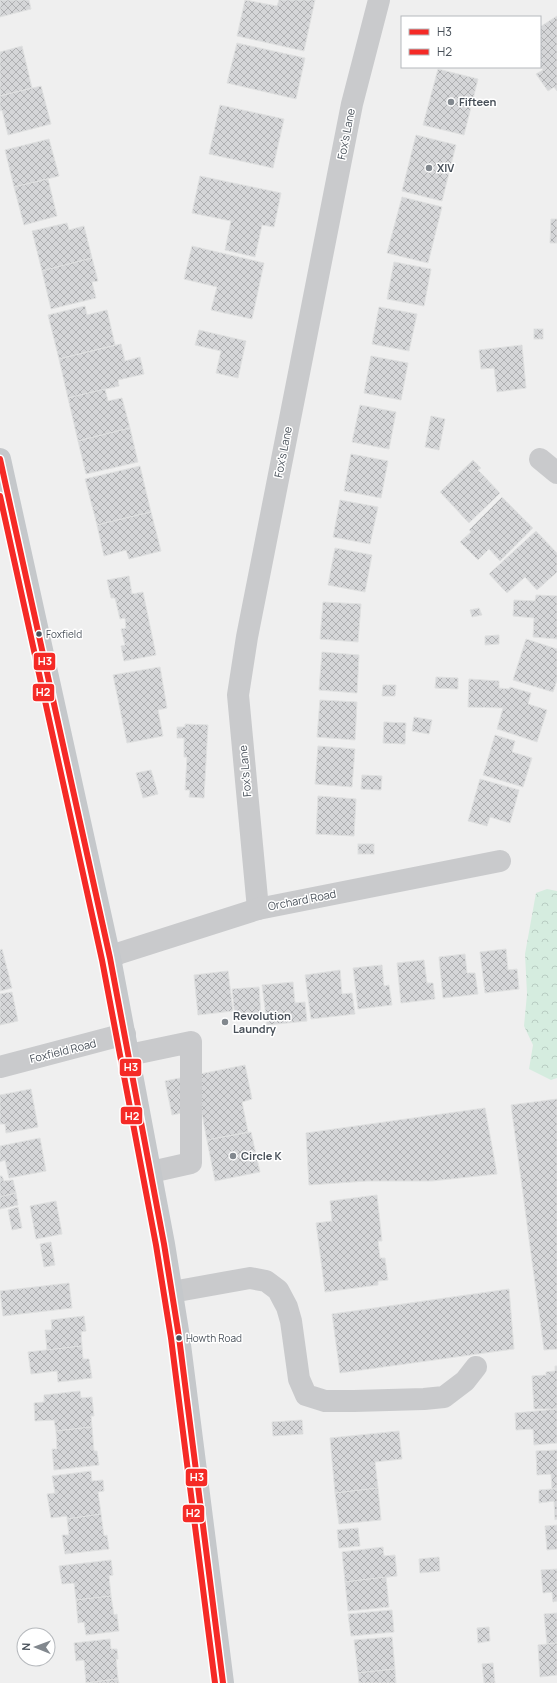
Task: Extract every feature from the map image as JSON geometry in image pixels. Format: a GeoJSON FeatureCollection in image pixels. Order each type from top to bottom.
{"type":"FeatureCollection","features":[{"type":"Feature","properties":{"kind":"main road"},"geometry":{"type":"LineString","coordinates":[[0,458],[110,958],[151,1172],[172,1292],[223,1683]]}},
{"type":"Feature","properties":{"kind":"street","name":"Fox's Lane"},"geometry":{"type":"LineString","coordinates":[[258,909],[238,695],[247,637],[352,104],[379,0]]}},
{"type":"Feature","properties":{"kind":"street"},"geometry":{"type":"LineString","coordinates":[[540,459],[557,473]]}},
{"type":"Feature","properties":{"kind":"street","name":"Orchard Road"},"geometry":{"type":"LineString","coordinates":[[110,958],[120,953],[258,909],[500,861]]}},
{"type":"Feature","properties":{"kind":"street","name":"Foxfield Road"},"geometry":{"type":"LineString","coordinates":[[0,1067],[127,1044],[191,1042],[191,1163],[151,1172]]}},
{"type":"Feature","properties":{"kind":"street"},"geometry":{"type":"LineString","coordinates":[[172,1292],[250,1278],[266,1281],[278,1290],[287,1307],[293,1330],[299,1379],[306,1395],[325,1400],[424,1399],[444,1397],[465,1381],[476,1367]]}},
{"type":"Feature","properties":{"kind":"green space"},"geometry":{"type":"Polygon","coordinates":[[[547,889],[557,891],[557,1078],[551,1080],[529,1069],[533,1045],[524,1026],[527,994],[525,954],[536,893],[547,889]]]}},
{"type":"Feature","properties":{"kind":"building"},"geometry":{"type":"Polygon","coordinates":[[[0,0],[29,0],[31,9],[0,17],[0,0]]]}},
{"type":"Feature","properties":{"kind":"building"},"geometry":{"type":"Polygon","coordinates":[[[245,0],[277,6],[279,0],[315,0],[304,51],[237,36],[245,0]]]}},
{"type":"Feature","properties":{"kind":"building"},"geometry":{"type":"Polygon","coordinates":[[[557,16],[557,91],[554,87],[548,91],[536,74],[543,70],[541,67],[541,26],[557,16]]]}},
{"type":"Feature","properties":{"kind":"building"},"geometry":{"type":"Polygon","coordinates":[[[237,43],[305,58],[296,99],[227,83],[237,43]]]}},
{"type":"Feature","properties":{"kind":"building"},"geometry":{"type":"Polygon","coordinates":[[[22,46],[32,88],[0,96],[0,52],[22,46]]]}},
{"type":"Feature","properties":{"kind":"building","name":"Fifteen"},"geometry":{"type":"Polygon","coordinates":[[[438,69],[478,79],[464,135],[423,125],[438,69]]]}},
{"type":"Feature","properties":{"kind":"building"},"geometry":{"type":"Polygon","coordinates":[[[41,86],[51,124],[8,135],[2,110],[0,111],[0,96],[41,86]]]}},
{"type":"Feature","properties":{"kind":"building"},"geometry":{"type":"Polygon","coordinates":[[[220,105],[284,119],[273,168],[209,154],[220,105]]]}},
{"type":"Feature","properties":{"kind":"building","name":"XIV"},"geometry":{"type":"Polygon","coordinates":[[[416,135],[456,145],[442,201],[402,191],[416,135]]]}},
{"type":"Feature","properties":{"kind":"building"},"geometry":{"type":"Polygon","coordinates":[[[49,139],[59,176],[14,187],[5,150],[49,139]]]}},
{"type":"Feature","properties":{"kind":"building"},"geometry":{"type":"Polygon","coordinates":[[[200,176],[281,193],[274,227],[262,225],[255,257],[225,250],[231,221],[192,213],[200,176]]]}},
{"type":"Feature","properties":{"kind":"building"},"geometry":{"type":"Polygon","coordinates":[[[48,179],[57,216],[24,225],[14,187],[48,179]]]}},
{"type":"Feature","properties":{"kind":"building"},"geometry":{"type":"Polygon","coordinates":[[[402,197],[442,207],[428,263],[387,253],[402,197]]]}},
{"type":"Feature","properties":{"kind":"building"},"geometry":{"type":"Polygon","coordinates":[[[551,219],[557,219],[557,243],[550,243],[551,219]]]}},
{"type":"Feature","properties":{"kind":"building"},"geometry":{"type":"Polygon","coordinates":[[[67,223],[69,230],[84,226],[92,258],[42,271],[32,231],[67,223]]]}},
{"type":"Feature","properties":{"kind":"building"},"geometry":{"type":"Polygon","coordinates":[[[192,246],[264,263],[252,319],[211,310],[217,287],[184,279],[192,246]]]}},
{"type":"Feature","properties":{"kind":"building"},"geometry":{"type":"Polygon","coordinates":[[[92,258],[98,281],[92,282],[96,298],[51,309],[42,271],[92,258]]]}},
{"type":"Feature","properties":{"kind":"building"},"geometry":{"type":"Polygon","coordinates":[[[394,262],[431,269],[424,306],[387,299],[394,262]]]}},
{"type":"Feature","properties":{"kind":"building"},"geometry":{"type":"Polygon","coordinates":[[[85,306],[87,315],[107,310],[115,345],[59,359],[48,315],[85,306]]]}},
{"type":"Feature","properties":{"kind":"building"},"geometry":{"type":"Polygon","coordinates":[[[379,307],[417,314],[409,351],[372,344],[379,307]]]}},
{"type":"Feature","properties":{"kind":"building"},"geometry":{"type":"Polygon","coordinates":[[[534,329],[543,329],[543,339],[534,339],[534,329]]]}},
{"type":"Feature","properties":{"kind":"building"},"geometry":{"type":"Polygon","coordinates":[[[199,330],[246,341],[238,378],[216,373],[221,351],[195,345],[199,330]]]}},
{"type":"Feature","properties":{"kind":"building"},"geometry":{"type":"Polygon","coordinates":[[[121,344],[125,361],[140,357],[144,374],[118,380],[119,386],[68,398],[59,359],[121,344]]]}},
{"type":"Feature","properties":{"kind":"building"},"geometry":{"type":"Polygon","coordinates":[[[522,345],[526,388],[497,392],[494,368],[481,369],[479,350],[522,345]]]}},
{"type":"Feature","properties":{"kind":"building"},"geometry":{"type":"Polygon","coordinates":[[[371,356],[408,363],[401,400],[364,393],[371,356]]]}},
{"type":"Feature","properties":{"kind":"building"},"geometry":{"type":"Polygon","coordinates":[[[105,389],[108,401],[122,398],[130,428],[78,441],[68,398],[105,389]]]}},
{"type":"Feature","properties":{"kind":"building"},"geometry":{"type":"Polygon","coordinates":[[[360,405],[396,412],[389,449],[352,442],[360,405]]]}},
{"type":"Feature","properties":{"kind":"building"},"geometry":{"type":"Polygon","coordinates":[[[431,416],[445,419],[439,450],[425,447],[431,416]]]}},
{"type":"Feature","properties":{"kind":"building"},"geometry":{"type":"Polygon","coordinates":[[[130,428],[138,462],[86,474],[78,441],[130,428]]]}},
{"type":"Feature","properties":{"kind":"building"},"geometry":{"type":"Polygon","coordinates":[[[351,454],[388,461],[381,498],[344,491],[351,454]]]}},
{"type":"Feature","properties":{"kind":"building"},"geometry":{"type":"Polygon","coordinates":[[[473,460],[481,468],[478,470],[500,493],[469,523],[440,492],[473,460]]]}},
{"type":"Feature","properties":{"kind":"building"},"geometry":{"type":"Polygon","coordinates":[[[140,466],[151,512],[97,525],[85,479],[140,466]]]}},
{"type":"Feature","properties":{"kind":"building"},"geometry":{"type":"Polygon","coordinates":[[[502,497],[533,528],[500,561],[489,549],[478,560],[460,542],[471,532],[469,530],[502,497]]]}},
{"type":"Feature","properties":{"kind":"building"},"geometry":{"type":"Polygon","coordinates":[[[340,500],[378,507],[370,544],[333,537],[340,500]]]}},
{"type":"Feature","properties":{"kind":"building"},"geometry":{"type":"Polygon","coordinates":[[[151,512],[161,551],[129,559],[126,550],[104,556],[97,525],[151,512]]]}},
{"type":"Feature","properties":{"kind":"building"},"geometry":{"type":"Polygon","coordinates":[[[536,531],[557,553],[557,572],[537,590],[525,577],[507,593],[489,574],[536,531]]]}},
{"type":"Feature","properties":{"kind":"building"},"geometry":{"type":"Polygon","coordinates":[[[335,548],[372,555],[365,592],[328,585],[335,548]]]}},
{"type":"Feature","properties":{"kind":"building"},"geometry":{"type":"Polygon","coordinates":[[[129,576],[132,594],[143,592],[156,655],[124,661],[121,646],[125,645],[121,629],[126,628],[125,618],[120,619],[115,598],[111,598],[107,580],[129,576]]]}},
{"type":"Feature","properties":{"kind":"building"},"geometry":{"type":"Polygon","coordinates":[[[536,595],[557,596],[557,639],[533,637],[534,618],[513,616],[514,600],[535,601],[536,595]]]}},
{"type":"Feature","properties":{"kind":"building"},"geometry":{"type":"Polygon","coordinates":[[[323,602],[361,604],[358,642],[320,639],[323,602]]]}},
{"type":"Feature","properties":{"kind":"building"},"geometry":{"type":"Polygon","coordinates":[[[479,608],[482,615],[472,617],[470,610],[479,608]]]}},
{"type":"Feature","properties":{"kind":"building"},"geometry":{"type":"Polygon","coordinates":[[[499,635],[499,644],[485,645],[485,636],[499,635]]]}},
{"type":"Feature","properties":{"kind":"building"},"geometry":{"type":"Polygon","coordinates":[[[526,639],[557,649],[557,680],[553,692],[513,680],[526,639]]]}},
{"type":"Feature","properties":{"kind":"building"},"geometry":{"type":"Polygon","coordinates":[[[322,652],[359,655],[357,693],[319,690],[322,652]]]}},
{"type":"Feature","properties":{"kind":"building"},"geometry":{"type":"Polygon","coordinates":[[[160,667],[167,708],[158,710],[163,736],[127,743],[113,675],[160,667]]]}},
{"type":"Feature","properties":{"kind":"building"},"geometry":{"type":"Polygon","coordinates":[[[436,677],[458,678],[458,689],[435,688],[436,677]]]}},
{"type":"Feature","properties":{"kind":"building"},"geometry":{"type":"Polygon","coordinates":[[[469,679],[499,681],[499,688],[509,689],[510,687],[531,693],[528,704],[547,710],[537,742],[497,729],[503,708],[468,707],[469,679]]]}},
{"type":"Feature","properties":{"kind":"building"},"geometry":{"type":"Polygon","coordinates":[[[383,685],[396,685],[395,696],[382,696],[383,685]]]}},
{"type":"Feature","properties":{"kind":"building"},"geometry":{"type":"Polygon","coordinates":[[[320,700],[357,702],[355,740],[317,737],[320,700]]]}},
{"type":"Feature","properties":{"kind":"building"},"geometry":{"type":"Polygon","coordinates":[[[414,717],[432,720],[429,734],[412,731],[414,717]]]}},
{"type":"Feature","properties":{"kind":"building"},"geometry":{"type":"Polygon","coordinates":[[[384,722],[406,723],[405,744],[383,743],[384,722]]]}},
{"type":"Feature","properties":{"kind":"building"},"geometry":{"type":"Polygon","coordinates":[[[185,724],[208,725],[204,798],[189,797],[190,790],[185,790],[187,757],[184,757],[184,738],[177,738],[177,727],[185,727],[185,724]]]}},
{"type":"Feature","properties":{"kind":"building"},"geometry":{"type":"Polygon","coordinates":[[[495,735],[515,741],[512,752],[532,758],[523,787],[483,775],[495,735]]]}},
{"type":"Feature","properties":{"kind":"building"},"geometry":{"type":"Polygon","coordinates":[[[318,746],[355,749],[352,787],[315,784],[318,746]]]}},
{"type":"Feature","properties":{"kind":"building"},"geometry":{"type":"Polygon","coordinates":[[[151,770],[158,794],[143,798],[136,773],[151,770]]]}},
{"type":"Feature","properties":{"kind":"building"},"geometry":{"type":"Polygon","coordinates":[[[362,775],[382,776],[381,790],[361,789],[362,775]]]}},
{"type":"Feature","properties":{"kind":"building"},"geometry":{"type":"Polygon","coordinates":[[[480,779],[519,790],[510,823],[490,817],[487,826],[468,821],[480,779]]]}},
{"type":"Feature","properties":{"kind":"building"},"geometry":{"type":"Polygon","coordinates":[[[318,796],[356,799],[354,836],[316,834],[318,796]]]}},
{"type":"Feature","properties":{"kind":"building"},"geometry":{"type":"Polygon","coordinates":[[[358,844],[374,844],[374,854],[358,854],[358,844]]]}},
{"type":"Feature","properties":{"kind":"building"},"geometry":{"type":"Polygon","coordinates":[[[2,949],[12,988],[0,991],[0,950],[2,949]]]}},
{"type":"Feature","properties":{"kind":"building"},"geometry":{"type":"Polygon","coordinates":[[[506,949],[508,970],[517,969],[519,989],[485,993],[480,952],[506,949]]]}},
{"type":"Feature","properties":{"kind":"building"},"geometry":{"type":"Polygon","coordinates":[[[465,954],[467,973],[475,973],[478,994],[443,998],[439,957],[465,954]]]}},
{"type":"Feature","properties":{"kind":"building"},"geometry":{"type":"Polygon","coordinates":[[[424,960],[427,983],[433,983],[435,999],[401,1003],[397,963],[424,960]]]}},
{"type":"Feature","properties":{"kind":"building"},"geometry":{"type":"Polygon","coordinates":[[[382,965],[384,986],[389,985],[392,1005],[358,1009],[353,968],[382,965]]]}},
{"type":"Feature","properties":{"kind":"building"},"geometry":{"type":"Polygon","coordinates":[[[340,970],[342,994],[352,993],[355,1014],[311,1019],[305,975],[340,970]]]}},
{"type":"Feature","properties":{"kind":"building"},"geometry":{"type":"Polygon","coordinates":[[[228,971],[233,1011],[198,1015],[194,975],[228,971]]]}},
{"type":"Feature","properties":{"kind":"building"},"geometry":{"type":"Polygon","coordinates":[[[293,982],[295,1003],[305,1002],[307,1021],[267,1025],[262,985],[293,982]]]}},
{"type":"Feature","properties":{"kind":"building"},"geometry":{"type":"Polygon","coordinates":[[[259,987],[261,1016],[235,1018],[232,989],[259,987]]]}},
{"type":"Feature","properties":{"kind":"building"},"geometry":{"type":"Polygon","coordinates":[[[12,992],[18,1021],[0,1025],[0,994],[12,992]]]}},
{"type":"Feature","properties":{"kind":"building","name":"Circle K"},"geometry":{"type":"Polygon","coordinates":[[[245,1065],[252,1099],[242,1102],[248,1132],[207,1140],[201,1109],[172,1115],[165,1081],[245,1065]]]}},
{"type":"Feature","properties":{"kind":"building"},"geometry":{"type":"Polygon","coordinates":[[[31,1089],[38,1127],[6,1133],[5,1124],[0,1124],[0,1095],[31,1089]]]}},
{"type":"Feature","properties":{"kind":"building"},"geometry":{"type":"Polygon","coordinates":[[[557,1099],[557,1349],[544,1350],[511,1105],[557,1099]]]}},
{"type":"Feature","properties":{"kind":"building"},"geometry":{"type":"Polygon","coordinates":[[[485,1108],[497,1174],[432,1181],[367,1181],[309,1185],[306,1133],[485,1108]]]}},
{"type":"Feature","properties":{"kind":"building","name":"Circle K"},"geometry":{"type":"Polygon","coordinates":[[[251,1132],[260,1172],[215,1181],[207,1140],[251,1132]]]}},
{"type":"Feature","properties":{"kind":"building"},"geometry":{"type":"Polygon","coordinates":[[[40,1138],[46,1171],[9,1178],[5,1160],[0,1162],[0,1146],[40,1138]]]}},
{"type":"Feature","properties":{"kind":"building"},"geometry":{"type":"Polygon","coordinates":[[[0,1176],[2,1176],[4,1181],[13,1180],[16,1193],[0,1197],[0,1176]]]}},
{"type":"Feature","properties":{"kind":"building"},"geometry":{"type":"Polygon","coordinates":[[[16,1193],[18,1205],[0,1209],[0,1197],[16,1193]]]}},
{"type":"Feature","properties":{"kind":"building"},"geometry":{"type":"Polygon","coordinates":[[[377,1195],[382,1241],[378,1241],[380,1258],[385,1258],[388,1280],[378,1281],[378,1285],[325,1292],[316,1223],[332,1221],[330,1201],[377,1195]]]}},
{"type":"Feature","properties":{"kind":"building"},"geometry":{"type":"Polygon","coordinates":[[[56,1201],[62,1234],[36,1239],[30,1206],[56,1201]]]}},
{"type":"Feature","properties":{"kind":"building"},"geometry":{"type":"Polygon","coordinates":[[[18,1207],[22,1228],[12,1230],[8,1210],[18,1207]]]}},
{"type":"Feature","properties":{"kind":"building"},"geometry":{"type":"Polygon","coordinates":[[[51,1242],[55,1265],[44,1267],[40,1244],[51,1242]]]}},
{"type":"Feature","properties":{"kind":"building"},"geometry":{"type":"Polygon","coordinates":[[[69,1283],[72,1308],[3,1316],[0,1291],[69,1283]]]}},
{"type":"Feature","properties":{"kind":"building"},"geometry":{"type":"Polygon","coordinates":[[[509,1289],[514,1349],[340,1373],[332,1314],[509,1289]]]}},
{"type":"Feature","properties":{"kind":"building"},"geometry":{"type":"Polygon","coordinates":[[[84,1316],[86,1331],[81,1332],[82,1346],[47,1350],[45,1330],[52,1330],[51,1320],[84,1316]]]}},
{"type":"Feature","properties":{"kind":"building"},"geometry":{"type":"Polygon","coordinates":[[[82,1346],[83,1359],[89,1359],[92,1378],[58,1382],[57,1371],[31,1374],[28,1352],[82,1346]]]}},
{"type":"Feature","properties":{"kind":"building"},"geometry":{"type":"Polygon","coordinates":[[[555,1366],[557,1366],[557,1409],[534,1409],[532,1376],[546,1375],[546,1372],[555,1371],[555,1366]]]}},
{"type":"Feature","properties":{"kind":"building"},"geometry":{"type":"Polygon","coordinates":[[[80,1391],[81,1398],[92,1397],[94,1416],[91,1416],[92,1427],[56,1431],[54,1420],[35,1421],[34,1403],[44,1402],[44,1395],[80,1391]]]}},
{"type":"Feature","properties":{"kind":"building"},"geometry":{"type":"Polygon","coordinates":[[[557,1409],[557,1443],[534,1445],[533,1429],[516,1430],[515,1413],[557,1409]]]}},
{"type":"Feature","properties":{"kind":"building"},"geometry":{"type":"Polygon","coordinates":[[[302,1420],[303,1434],[273,1436],[272,1422],[302,1420]]]}},
{"type":"Feature","properties":{"kind":"building"},"geometry":{"type":"Polygon","coordinates":[[[92,1427],[94,1451],[97,1451],[99,1465],[54,1470],[52,1449],[57,1449],[56,1431],[92,1427]]]}},
{"type":"Feature","properties":{"kind":"building"},"geometry":{"type":"Polygon","coordinates":[[[399,1431],[402,1459],[375,1462],[378,1488],[335,1493],[330,1438],[399,1431]]]}},
{"type":"Feature","properties":{"kind":"building"},"geometry":{"type":"Polygon","coordinates":[[[557,1450],[557,1489],[552,1489],[551,1474],[537,1475],[536,1451],[557,1450]]]}},
{"type":"Feature","properties":{"kind":"building"},"geometry":{"type":"Polygon","coordinates":[[[91,1471],[92,1481],[103,1480],[104,1491],[98,1492],[101,1514],[67,1519],[67,1516],[51,1518],[47,1494],[55,1493],[52,1476],[91,1471]]]}},
{"type":"Feature","properties":{"kind":"building"},"geometry":{"type":"Polygon","coordinates":[[[378,1488],[381,1520],[339,1524],[335,1493],[378,1488]]]}},
{"type":"Feature","properties":{"kind":"building"},"geometry":{"type":"Polygon","coordinates":[[[557,1489],[557,1519],[555,1520],[554,1501],[539,1503],[539,1490],[557,1489]]]}},
{"type":"Feature","properties":{"kind":"building"},"geometry":{"type":"Polygon","coordinates":[[[101,1514],[104,1536],[107,1535],[109,1549],[65,1554],[62,1535],[69,1535],[67,1519],[101,1514]]]}},
{"type":"Feature","properties":{"kind":"building"},"geometry":{"type":"Polygon","coordinates":[[[557,1525],[557,1549],[547,1550],[545,1526],[557,1525]]]}},
{"type":"Feature","properties":{"kind":"building"},"geometry":{"type":"Polygon","coordinates":[[[358,1528],[360,1546],[339,1548],[337,1530],[358,1528]]]}},
{"type":"Feature","properties":{"kind":"building"},"geometry":{"type":"Polygon","coordinates":[[[383,1547],[384,1556],[395,1555],[397,1576],[345,1582],[342,1552],[383,1547]]]}},
{"type":"Feature","properties":{"kind":"building"},"geometry":{"type":"Polygon","coordinates":[[[439,1557],[440,1571],[420,1573],[419,1559],[439,1557]]]}},
{"type":"Feature","properties":{"kind":"building"},"geometry":{"type":"Polygon","coordinates":[[[111,1560],[113,1575],[109,1576],[111,1596],[76,1600],[74,1583],[62,1584],[59,1566],[111,1560]]]}},
{"type":"Feature","properties":{"kind":"building"},"geometry":{"type":"Polygon","coordinates":[[[557,1569],[557,1601],[553,1602],[552,1592],[543,1593],[541,1570],[557,1569]]]}},
{"type":"Feature","properties":{"kind":"building"},"geometry":{"type":"Polygon","coordinates":[[[386,1577],[389,1607],[348,1611],[345,1582],[386,1577]]]}},
{"type":"Feature","properties":{"kind":"building"},"geometry":{"type":"Polygon","coordinates":[[[111,1596],[114,1615],[117,1614],[119,1631],[86,1635],[84,1622],[78,1623],[76,1600],[111,1596]]]}},
{"type":"Feature","properties":{"kind":"building"},"geometry":{"type":"Polygon","coordinates":[[[392,1610],[394,1632],[351,1636],[348,1614],[392,1610]]]}},
{"type":"Feature","properties":{"kind":"building"},"geometry":{"type":"Polygon","coordinates":[[[557,1613],[557,1643],[547,1644],[544,1614],[557,1613]]]}},
{"type":"Feature","properties":{"kind":"building"},"geometry":{"type":"Polygon","coordinates":[[[489,1627],[490,1641],[478,1643],[477,1628],[489,1627]]]}},
{"type":"Feature","properties":{"kind":"building"},"geometry":{"type":"Polygon","coordinates":[[[392,1637],[395,1669],[358,1673],[354,1640],[392,1637]]]}},
{"type":"Feature","properties":{"kind":"building"},"geometry":{"type":"Polygon","coordinates":[[[110,1639],[111,1649],[117,1649],[118,1659],[116,1659],[118,1679],[86,1683],[84,1660],[76,1661],[74,1643],[110,1639]]]}},
{"type":"Feature","properties":{"kind":"building"},"geometry":{"type":"Polygon","coordinates":[[[557,1643],[557,1675],[540,1677],[538,1645],[557,1643]]]}},
{"type":"Feature","properties":{"kind":"building"},"geometry":{"type":"Polygon","coordinates":[[[493,1663],[495,1683],[484,1683],[482,1664],[493,1663]]]}},
{"type":"Feature","properties":{"kind":"building"},"geometry":{"type":"Polygon","coordinates":[[[395,1669],[396,1683],[359,1683],[358,1673],[395,1669]]]}},
{"type":"Feature","properties":{"kind":"building"},"geometry":{"type":"Polygon","coordinates":[[[118,1679],[119,1683],[86,1683],[118,1679]]]}},
{"type":"Feature","properties":{"kind":"transit line","name":"H3"},"geometry":{"type":"LineString","coordinates":[[0,459],[110,958],[164,1244],[179,1337],[223,1683]]}},
{"type":"Feature","properties":{"kind":"transit line","name":"H2"},"geometry":{"type":"LineString","coordinates":[[0,496],[102,960],[156,1245],[171,1338],[215,1683]]}},
{"type":"Feature","properties":{"kind":"place","name":"Fifteen"},"geometry":{"type":"Point","coordinates":[451,102]}},
{"type":"Feature","properties":{"kind":"place","name":"XIV"},"geometry":{"type":"Point","coordinates":[429,168]}},
{"type":"Feature","properties":{"kind":"place","name":"Foxfield"},"geometry":{"type":"Point","coordinates":[39,634]}},
{"type":"Feature","properties":{"kind":"place","name":"Revolution Laundry"},"geometry":{"type":"Point","coordinates":[225,1022]}},
{"type":"Feature","properties":{"kind":"place","name":"Circle K"},"geometry":{"type":"Point","coordinates":[233,1156]}},
{"type":"Feature","properties":{"kind":"place","name":"Howth Road"},"geometry":{"type":"Point","coordinates":[179,1338]}}]}
